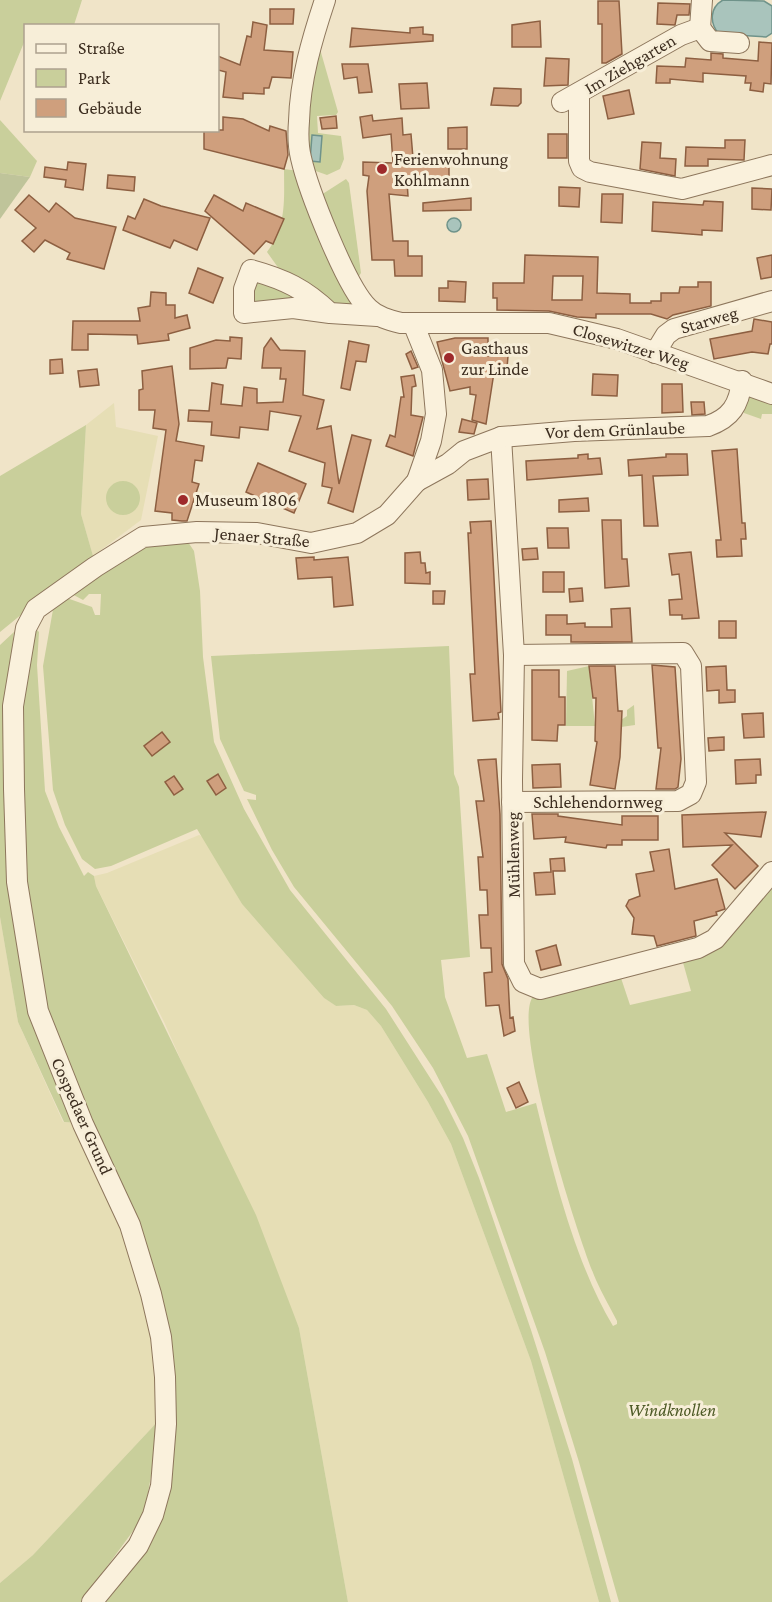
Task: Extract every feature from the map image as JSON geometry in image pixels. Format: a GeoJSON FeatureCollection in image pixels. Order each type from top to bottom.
{"type":"FeatureCollection","features":[{"type":"Feature","properties":{"kind":"street"},"geometry":{"type":"LineString","coordinates":[[325,0],[310,47],[304,81],[299,120],[300,156],[343,268],[359,297],[377,316]]}},
{"type":"Feature","properties":{"kind":"street"},"geometry":{"type":"LineString","coordinates":[[699,28],[702,0]]}},
{"type":"Feature","properties":{"kind":"street","name":"Im Ziehgarten"},"geometry":{"type":"LineString","coordinates":[[562,102],[681,35],[699,28],[710,41],[739,43]]}},
{"type":"Feature","properties":{"kind":"street"},"geometry":{"type":"LineString","coordinates":[[579,93],[579,161],[582,168],[590,171],[682,189],[772,165]]}},
{"type":"Feature","properties":{"kind":"street"},"geometry":{"type":"LineString","coordinates":[[330,313],[315,298],[284,279],[251,270],[244,289],[244,313],[293,308],[330,313],[377,316],[413,323]]}},
{"type":"Feature","properties":{"kind":"street","name":"Starweg"},"geometry":{"type":"LineString","coordinates":[[655,352],[666,335],[674,329],[772,301]]}},
{"type":"Feature","properties":{"kind":"street","name":"Closewitzer Weg"},"geometry":{"type":"LineString","coordinates":[[413,323],[549,323],[606,335],[742,381],[772,394]]}},
{"type":"Feature","properties":{"kind":"street","name":"Jenaer Straße"},"geometry":{"type":"LineString","coordinates":[[36,609],[95,567],[143,537],[197,532],[257,533],[311,543],[329,541],[357,533],[378,522],[417,481],[431,441],[436,414],[435,387],[427,353],[413,323]]}},
{"type":"Feature","properties":{"kind":"street","name":"Vor dem Grünlaube"},"geometry":{"type":"LineString","coordinates":[[417,481],[448,464],[464,451],[501,437],[574,430],[708,426],[722,421],[734,410],[742,381]]}},
{"type":"Feature","properties":{"kind":"street","name":"Mühlenweg"},"geometry":{"type":"LineString","coordinates":[[501,437],[514,655],[512,802],[514,964],[523,982],[532,988],[540,989],[698,948],[715,939],[772,872]]}},
{"type":"Feature","properties":{"kind":"street"},"geometry":{"type":"LineString","coordinates":[[431,441],[447,449],[464,451]]}},
{"type":"Feature","properties":{"kind":"street","name":"Cospedaer Grund"},"geometry":{"type":"LineString","coordinates":[[36,609],[26,628],[13,706],[17,882],[38,1011],[83,1124],[134,1234],[161,1337],[165,1377],[166,1424],[161,1486],[153,1515],[135,1551],[92,1602]]}},
{"type":"Feature","properties":{"kind":"street","name":"Schlehendornweg"},"geometry":{"type":"LineString","coordinates":[[512,802],[678,801],[691,794],[696,782],[691,666],[682,653],[514,655]]}},
{"type":"Feature","properties":{"kind":"shaded area"},"geometry":{"type":"Polygon","coordinates":[[[114,403],[116,427],[158,436],[141,520],[93,556],[81,514],[86,425],[114,403]]]}},
{"type":"Feature","properties":{"kind":"shaded area"},"geometry":{"type":"Polygon","coordinates":[[[199,835],[204,837],[242,904],[324,998],[336,1006],[354,1005],[367,1010],[381,1026],[451,1144],[531,1361],[599,1602],[348,1602],[299,1328],[165,1024],[96,886],[94,876],[107,873],[199,835]]]}},
{"type":"Feature","properties":{"kind":"shaded area"},"geometry":{"type":"Polygon","coordinates":[[[0,917],[18,1022],[63,1122],[79,1123],[114,1198],[158,1338],[161,1418],[33,1555],[0,1583],[0,917]]]}},
{"type":"Feature","properties":{"kind":"green space"},"geometry":{"type":"Polygon","coordinates":[[[0,0],[82,0],[74,24],[24,24],[24,42],[0,101],[0,0]]]}},
{"type":"Feature","properties":{"kind":"green space"},"geometry":{"type":"Polygon","coordinates":[[[320,49],[338,112],[336,115],[317,116],[318,133],[341,136],[344,159],[340,169],[327,175],[313,170],[305,128],[309,90],[320,49]]]}},
{"type":"Feature","properties":{"kind":"green space"},"geometry":{"type":"Polygon","coordinates":[[[0,120],[37,161],[30,177],[0,173],[0,120]]]}},
{"type":"Feature","properties":{"kind":"green space"},"geometry":{"type":"Polygon","coordinates":[[[284,169],[299,171],[354,304],[345,311],[282,273],[267,252],[281,222],[284,202],[284,169]]]}},
{"type":"Feature","properties":{"kind":"green space"},"geometry":{"type":"Polygon","coordinates":[[[0,173],[30,177],[0,219],[0,173]]]}},
{"type":"Feature","properties":{"kind":"green space"},"geometry":{"type":"Polygon","coordinates":[[[346,179],[349,183],[361,273],[359,276],[355,276],[321,195],[346,179]]]}},
{"type":"Feature","properties":{"kind":"green space"},"geometry":{"type":"Polygon","coordinates":[[[263,278],[315,306],[257,304],[253,300],[252,287],[263,278]]]}},
{"type":"Feature","properties":{"kind":"green space"},"geometry":{"type":"Polygon","coordinates":[[[753,395],[772,403],[772,414],[762,414],[761,419],[744,413],[742,409],[747,399],[753,395]]]}},
{"type":"Feature","properties":{"kind":"green space"},"geometry":{"type":"Polygon","coordinates":[[[86,425],[81,514],[93,556],[0,632],[0,476],[86,425]]]}},
{"type":"Feature","properties":{"kind":"green space"},"geometry":{"type":"Polygon","coordinates":[[[123,481],[135,486],[140,498],[135,510],[123,515],[111,510],[106,498],[111,486],[123,481]]]}},
{"type":"Feature","properties":{"kind":"green space"},"geometry":{"type":"Polygon","coordinates":[[[188,542],[194,551],[200,591],[203,657],[214,742],[244,809],[290,890],[386,1009],[443,1098],[463,1138],[531,1330],[572,1459],[611,1602],[599,1602],[531,1361],[451,1144],[381,1026],[367,1010],[354,1005],[336,1006],[324,998],[242,904],[197,829],[111,866],[95,869],[82,859],[65,825],[53,790],[43,666],[54,604],[64,597],[92,607],[95,615],[100,615],[101,594],[89,594],[83,600],[70,593],[142,545],[188,542]]]}},
{"type":"Feature","properties":{"kind":"green space"},"geometry":{"type":"Polygon","coordinates":[[[35,628],[39,632],[37,665],[45,791],[59,827],[84,876],[88,872],[94,876],[96,886],[256,1215],[299,1328],[348,1602],[106,1602],[132,1564],[156,1515],[164,1337],[43,1011],[23,883],[19,677],[35,628]]]}},
{"type":"Feature","properties":{"kind":"green space"},"geometry":{"type":"Polygon","coordinates":[[[14,632],[9,675],[13,884],[79,1123],[64,1122],[18,1022],[0,917],[0,645],[14,632]]]}},
{"type":"Feature","properties":{"kind":"green space","name":"Windknollen"},"geometry":{"type":"Polygon","coordinates":[[[449,646],[454,774],[459,787],[470,957],[441,960],[445,997],[467,1058],[487,1054],[506,1112],[536,1103],[558,1188],[577,1247],[600,1302],[613,1326],[617,1324],[617,1321],[587,1258],[550,1136],[531,1051],[529,1018],[532,998],[620,975],[630,1005],[691,991],[682,959],[772,879],[772,1602],[619,1602],[545,1352],[468,1136],[433,1068],[392,1006],[294,887],[272,850],[247,799],[256,800],[256,795],[244,791],[220,739],[211,656],[449,646]]]}},
{"type":"Feature","properties":{"kind":"green space"},"geometry":{"type":"Polygon","coordinates":[[[589,666],[595,726],[566,726],[567,671],[589,666]]]}},
{"type":"Feature","properties":{"kind":"green space"},"geometry":{"type":"Polygon","coordinates":[[[634,705],[635,725],[621,727],[621,720],[627,716],[627,710],[634,705]]]}},
{"type":"Feature","properties":{"kind":"green space"},"geometry":{"type":"Polygon","coordinates":[[[161,1418],[144,1516],[81,1602],[0,1602],[0,1583],[33,1555],[161,1418]]]}},
{"type":"Feature","properties":{"kind":"water"},"geometry":{"type":"Polygon","coordinates":[[[723,0],[764,1],[772,6],[772,33],[766,37],[719,34],[712,16],[715,7],[723,0]]]}},
{"type":"Feature","properties":{"kind":"water"},"geometry":{"type":"Polygon","coordinates":[[[312,135],[322,136],[320,162],[310,161],[312,135]]]}},
{"type":"Feature","properties":{"kind":"water"},"geometry":{"type":"Polygon","coordinates":[[[451,218],[457,218],[461,225],[457,232],[451,232],[447,228],[447,222],[451,218]]]}},
{"type":"Feature","properties":{"kind":"building"},"geometry":{"type":"Polygon","coordinates":[[[598,1],[619,1],[622,54],[606,63],[602,63],[602,24],[598,24],[598,1]]]}},
{"type":"Feature","properties":{"kind":"building"},"geometry":{"type":"Polygon","coordinates":[[[658,3],[690,4],[689,15],[677,15],[675,25],[657,24],[658,3]]]}},
{"type":"Feature","properties":{"kind":"building"},"geometry":{"type":"Polygon","coordinates":[[[270,9],[294,9],[293,24],[270,24],[270,9]]]}},
{"type":"Feature","properties":{"kind":"building"},"geometry":{"type":"Polygon","coordinates":[[[540,21],[541,47],[512,47],[512,25],[540,21]]]}},
{"type":"Feature","properties":{"kind":"building"},"geometry":{"type":"Polygon","coordinates":[[[253,22],[267,25],[264,50],[293,52],[291,78],[272,77],[269,88],[264,88],[264,94],[243,93],[243,99],[223,97],[226,72],[219,70],[219,56],[240,65],[247,36],[251,37],[253,22]]]}},
{"type":"Feature","properties":{"kind":"building"},"geometry":{"type":"Polygon","coordinates":[[[423,27],[423,34],[433,35],[433,41],[350,47],[352,28],[410,33],[410,28],[423,27]]]}},
{"type":"Feature","properties":{"kind":"building"},"geometry":{"type":"Polygon","coordinates":[[[759,42],[772,43],[771,84],[764,83],[763,92],[750,90],[751,83],[745,83],[746,76],[703,73],[703,82],[670,79],[670,83],[656,83],[657,66],[685,67],[686,58],[711,60],[711,53],[723,54],[723,58],[758,61],[759,42]]]}},
{"type":"Feature","properties":{"kind":"building"},"geometry":{"type":"Polygon","coordinates":[[[546,58],[569,59],[568,85],[544,86],[546,58]]]}},
{"type":"Feature","properties":{"kind":"building"},"geometry":{"type":"Polygon","coordinates":[[[342,64],[368,64],[372,92],[359,93],[357,77],[344,79],[342,64]]]}},
{"type":"Feature","properties":{"kind":"building"},"geometry":{"type":"Polygon","coordinates":[[[427,83],[429,108],[401,109],[399,84],[427,83]]]}},
{"type":"Feature","properties":{"kind":"building"},"geometry":{"type":"Polygon","coordinates":[[[494,88],[521,89],[521,103],[518,106],[491,105],[494,88]]]}},
{"type":"Feature","properties":{"kind":"building"},"geometry":{"type":"Polygon","coordinates":[[[629,90],[634,114],[608,119],[603,96],[629,90]]]}},
{"type":"Feature","properties":{"kind":"building"},"geometry":{"type":"Polygon","coordinates":[[[372,115],[373,121],[402,118],[403,135],[411,134],[413,158],[449,159],[449,179],[425,178],[424,182],[407,181],[408,196],[389,194],[393,241],[408,241],[408,256],[422,256],[422,276],[395,276],[394,260],[372,260],[367,191],[369,176],[363,175],[363,162],[393,163],[391,134],[363,138],[360,117],[372,115]]]}},
{"type":"Feature","properties":{"kind":"building"},"geometry":{"type":"Polygon","coordinates":[[[336,116],[337,128],[322,129],[320,118],[336,116]]]}},
{"type":"Feature","properties":{"kind":"building"},"geometry":{"type":"Polygon","coordinates":[[[223,117],[243,119],[269,131],[270,126],[286,131],[288,155],[284,169],[204,149],[204,132],[223,130],[223,117]]]}},
{"type":"Feature","properties":{"kind":"building"},"geometry":{"type":"Polygon","coordinates":[[[467,127],[467,149],[448,149],[448,128],[467,127]]]}},
{"type":"Feature","properties":{"kind":"building"},"geometry":{"type":"Polygon","coordinates":[[[548,134],[567,134],[567,158],[548,158],[548,134]]]}},
{"type":"Feature","properties":{"kind":"building"},"geometry":{"type":"Polygon","coordinates":[[[725,140],[745,140],[744,160],[708,159],[708,166],[685,166],[686,147],[725,148],[725,140]]]}},
{"type":"Feature","properties":{"kind":"building"},"geometry":{"type":"Polygon","coordinates":[[[642,142],[661,143],[660,158],[676,159],[675,176],[640,169],[642,142]]]}},
{"type":"Feature","properties":{"kind":"building"},"geometry":{"type":"Polygon","coordinates":[[[68,162],[86,164],[83,190],[65,187],[66,180],[44,177],[45,167],[67,170],[68,162]]]}},
{"type":"Feature","properties":{"kind":"building"},"geometry":{"type":"Polygon","coordinates":[[[108,175],[135,177],[134,191],[107,188],[108,175]]]}},
{"type":"Feature","properties":{"kind":"building"},"geometry":{"type":"Polygon","coordinates":[[[559,187],[580,188],[579,207],[559,206],[559,187]]]}},
{"type":"Feature","properties":{"kind":"building"},"geometry":{"type":"Polygon","coordinates":[[[752,188],[772,189],[771,210],[752,209],[752,188]]]}},
{"type":"Feature","properties":{"kind":"building"},"geometry":{"type":"Polygon","coordinates":[[[602,194],[623,194],[622,223],[601,222],[602,194]]]}},
{"type":"Feature","properties":{"kind":"building"},"geometry":{"type":"Polygon","coordinates":[[[29,195],[49,212],[56,203],[75,218],[116,227],[104,269],[67,259],[70,253],[45,240],[34,252],[22,241],[36,228],[15,210],[29,195]]]}},
{"type":"Feature","properties":{"kind":"building"},"geometry":{"type":"Polygon","coordinates":[[[214,195],[243,211],[246,203],[284,219],[273,244],[266,241],[254,254],[205,211],[214,195]]]}},
{"type":"Feature","properties":{"kind":"building"},"geometry":{"type":"Polygon","coordinates":[[[471,198],[471,210],[423,211],[423,203],[471,198]]]}},
{"type":"Feature","properties":{"kind":"building"},"geometry":{"type":"Polygon","coordinates":[[[144,199],[161,206],[210,218],[197,250],[174,240],[170,248],[123,230],[128,216],[135,219],[144,199]]]}},
{"type":"Feature","properties":{"kind":"building"},"geometry":{"type":"Polygon","coordinates":[[[704,201],[723,202],[722,231],[702,230],[702,235],[652,231],[653,202],[703,205],[704,201]]]}},
{"type":"Feature","properties":{"kind":"building"},"geometry":{"type":"Polygon","coordinates":[[[525,255],[598,257],[597,293],[630,294],[630,303],[651,303],[651,301],[661,301],[661,293],[679,293],[680,287],[698,287],[698,282],[711,282],[711,306],[673,315],[667,319],[651,314],[596,314],[596,318],[577,317],[549,311],[497,310],[497,298],[493,298],[493,283],[524,283],[525,255]],[[553,276],[552,300],[582,300],[583,276],[553,276]]]}},
{"type":"Feature","properties":{"kind":"building"},"geometry":{"type":"Polygon","coordinates":[[[772,255],[772,277],[761,279],[757,258],[772,255]]]}},
{"type":"Feature","properties":{"kind":"building"},"geometry":{"type":"Polygon","coordinates":[[[198,268],[223,278],[213,303],[189,293],[198,268]]]}},
{"type":"Feature","properties":{"kind":"building"},"geometry":{"type":"Polygon","coordinates":[[[448,281],[466,282],[465,302],[439,301],[439,288],[448,288],[448,281]]]}},
{"type":"Feature","properties":{"kind":"building"},"geometry":{"type":"Polygon","coordinates":[[[151,292],[166,293],[166,305],[175,305],[175,318],[187,315],[190,328],[168,334],[169,340],[138,344],[137,335],[88,334],[88,350],[72,350],[73,321],[140,321],[138,308],[150,306],[151,292]]]}},
{"type":"Feature","properties":{"kind":"building"},"geometry":{"type":"Polygon","coordinates":[[[754,319],[772,322],[772,344],[770,344],[768,354],[752,352],[714,359],[710,339],[752,331],[754,319]]]}},
{"type":"Feature","properties":{"kind":"building"},"geometry":{"type":"Polygon","coordinates":[[[230,337],[242,338],[241,359],[228,358],[226,368],[190,369],[190,348],[216,340],[230,341],[230,337]]]}},
{"type":"Feature","properties":{"kind":"building"},"geometry":{"type":"Polygon","coordinates":[[[271,338],[280,350],[305,351],[303,395],[324,400],[317,429],[331,426],[339,484],[352,435],[371,440],[353,512],[328,503],[332,488],[322,486],[325,463],[289,451],[301,416],[270,411],[268,430],[240,427],[239,438],[211,435],[212,422],[188,421],[189,410],[209,411],[212,383],[223,385],[221,404],[242,406],[244,387],[257,389],[257,403],[283,402],[286,379],[280,379],[281,368],[262,368],[264,348],[271,338]]]}},
{"type":"Feature","properties":{"kind":"building"},"geometry":{"type":"Polygon","coordinates":[[[455,338],[488,338],[488,356],[508,356],[507,368],[495,366],[486,424],[472,420],[476,395],[470,394],[470,387],[450,391],[437,342],[455,338]]]}},
{"type":"Feature","properties":{"kind":"building"},"geometry":{"type":"Polygon","coordinates":[[[349,341],[369,345],[366,362],[356,361],[350,390],[341,388],[349,341]]]}},
{"type":"Feature","properties":{"kind":"building"},"geometry":{"type":"Polygon","coordinates":[[[411,351],[418,367],[412,369],[406,354],[411,351]]]}},
{"type":"Feature","properties":{"kind":"building"},"geometry":{"type":"Polygon","coordinates":[[[62,359],[63,373],[50,374],[50,360],[62,359]]]}},
{"type":"Feature","properties":{"kind":"building"},"geometry":{"type":"Polygon","coordinates":[[[172,366],[179,424],[176,441],[204,446],[202,461],[195,460],[192,482],[199,484],[187,521],[172,520],[172,513],[155,511],[166,430],[153,428],[155,410],[139,410],[139,390],[143,389],[142,371],[172,366]]]}},
{"type":"Feature","properties":{"kind":"building"},"geometry":{"type":"Polygon","coordinates":[[[97,369],[99,385],[80,387],[78,371],[97,369]]]}},
{"type":"Feature","properties":{"kind":"building"},"geometry":{"type":"Polygon","coordinates":[[[593,374],[618,375],[617,396],[592,395],[593,374]]]}},
{"type":"Feature","properties":{"kind":"building"},"geometry":{"type":"Polygon","coordinates":[[[414,375],[416,386],[412,387],[411,415],[423,417],[413,456],[386,446],[390,435],[395,437],[401,397],[404,397],[401,377],[414,375]]]}},
{"type":"Feature","properties":{"kind":"building"},"geometry":{"type":"Polygon","coordinates":[[[662,384],[682,384],[683,412],[662,413],[662,384]]]}},
{"type":"Feature","properties":{"kind":"building"},"geometry":{"type":"Polygon","coordinates":[[[691,402],[704,402],[705,414],[692,415],[691,402]]]}},
{"type":"Feature","properties":{"kind":"building"},"geometry":{"type":"Polygon","coordinates":[[[462,419],[477,423],[474,434],[459,432],[462,419]]]}},
{"type":"Feature","properties":{"kind":"building"},"geometry":{"type":"Polygon","coordinates":[[[737,449],[742,523],[745,523],[746,539],[741,539],[742,556],[717,557],[716,540],[721,540],[712,451],[737,449]]]}},
{"type":"Feature","properties":{"kind":"building"},"geometry":{"type":"Polygon","coordinates":[[[588,454],[588,459],[600,458],[602,474],[527,480],[526,461],[578,458],[578,455],[588,454]]]}},
{"type":"Feature","properties":{"kind":"building"},"geometry":{"type":"Polygon","coordinates":[[[666,454],[687,454],[688,475],[653,476],[658,526],[644,526],[642,475],[629,476],[628,460],[666,457],[666,454]]]}},
{"type":"Feature","properties":{"kind":"building"},"geometry":{"type":"Polygon","coordinates":[[[258,463],[306,484],[294,513],[246,492],[258,463]]]}},
{"type":"Feature","properties":{"kind":"building"},"geometry":{"type":"Polygon","coordinates":[[[488,479],[489,499],[468,500],[467,480],[488,479]]]}},
{"type":"Feature","properties":{"kind":"building"},"geometry":{"type":"Polygon","coordinates":[[[588,498],[589,511],[559,512],[559,500],[588,498]]]}},
{"type":"Feature","properties":{"kind":"building"},"geometry":{"type":"Polygon","coordinates":[[[602,520],[621,520],[622,559],[627,559],[629,586],[605,588],[602,520]]]}},
{"type":"Feature","properties":{"kind":"building"},"geometry":{"type":"Polygon","coordinates":[[[491,521],[501,712],[498,713],[499,719],[473,721],[470,674],[475,674],[468,533],[471,533],[470,522],[491,521]]]}},
{"type":"Feature","properties":{"kind":"building"},"geometry":{"type":"Polygon","coordinates":[[[547,528],[568,528],[569,548],[548,548],[547,528]]]}},
{"type":"Feature","properties":{"kind":"building"},"geometry":{"type":"Polygon","coordinates":[[[537,548],[538,559],[523,560],[522,549],[537,548]]]}},
{"type":"Feature","properties":{"kind":"building"},"geometry":{"type":"Polygon","coordinates":[[[420,552],[421,563],[425,563],[426,573],[430,572],[430,584],[405,583],[405,553],[420,552]]]}},
{"type":"Feature","properties":{"kind":"building"},"geometry":{"type":"Polygon","coordinates":[[[691,552],[699,618],[682,619],[682,615],[670,615],[669,600],[682,599],[679,574],[672,575],[669,554],[691,552]]]}},
{"type":"Feature","properties":{"kind":"building"},"geometry":{"type":"Polygon","coordinates":[[[314,557],[314,560],[348,557],[353,605],[334,607],[332,577],[298,579],[296,558],[314,557]]]}},
{"type":"Feature","properties":{"kind":"building"},"geometry":{"type":"Polygon","coordinates":[[[543,572],[564,572],[564,592],[543,592],[543,572]]]}},
{"type":"Feature","properties":{"kind":"building"},"geometry":{"type":"Polygon","coordinates":[[[582,588],[583,601],[570,602],[569,589],[582,588]]]}},
{"type":"Feature","properties":{"kind":"building"},"geometry":{"type":"Polygon","coordinates":[[[433,591],[445,591],[444,604],[433,604],[433,591]]]}},
{"type":"Feature","properties":{"kind":"building"},"geometry":{"type":"Polygon","coordinates":[[[630,608],[632,642],[571,642],[571,635],[546,635],[546,615],[567,615],[567,624],[585,623],[585,627],[612,627],[611,609],[630,608]]]}},
{"type":"Feature","properties":{"kind":"building"},"geometry":{"type":"Polygon","coordinates":[[[719,621],[736,621],[736,638],[719,638],[719,621]]]}},
{"type":"Feature","properties":{"kind":"building"},"geometry":{"type":"Polygon","coordinates":[[[652,665],[675,667],[681,759],[678,787],[675,789],[656,789],[661,748],[658,748],[652,665]]]}},
{"type":"Feature","properties":{"kind":"building"},"geometry":{"type":"Polygon","coordinates":[[[589,666],[615,666],[618,711],[622,711],[620,757],[615,789],[590,785],[597,742],[595,741],[596,698],[593,698],[589,666]]]}},
{"type":"Feature","properties":{"kind":"building"},"geometry":{"type":"Polygon","coordinates":[[[726,666],[727,690],[735,690],[735,702],[719,703],[719,690],[707,691],[706,667],[726,666]]]}},
{"type":"Feature","properties":{"kind":"building"},"geometry":{"type":"Polygon","coordinates":[[[532,670],[559,670],[559,697],[565,697],[565,725],[558,725],[557,741],[532,740],[532,670]]]}},
{"type":"Feature","properties":{"kind":"building"},"geometry":{"type":"Polygon","coordinates":[[[763,713],[764,737],[744,738],[742,714],[763,713]]]}},
{"type":"Feature","properties":{"kind":"building"},"geometry":{"type":"Polygon","coordinates":[[[162,732],[170,742],[152,756],[144,746],[162,732]]]}},
{"type":"Feature","properties":{"kind":"building"},"geometry":{"type":"Polygon","coordinates":[[[724,737],[724,750],[709,751],[708,738],[724,737]]]}},
{"type":"Feature","properties":{"kind":"building"},"geometry":{"type":"Polygon","coordinates":[[[496,759],[500,814],[502,964],[508,979],[510,1018],[513,1017],[515,1031],[504,1036],[499,1005],[486,1006],[484,973],[492,972],[491,948],[481,948],[479,915],[488,915],[487,890],[480,890],[478,857],[483,857],[476,801],[484,801],[478,760],[496,759]]]}},
{"type":"Feature","properties":{"kind":"building"},"geometry":{"type":"Polygon","coordinates":[[[760,759],[761,775],[756,775],[756,783],[736,784],[735,760],[760,759]]]}},
{"type":"Feature","properties":{"kind":"building"},"geometry":{"type":"Polygon","coordinates":[[[560,764],[561,787],[533,788],[532,765],[560,764]]]}},
{"type":"Feature","properties":{"kind":"building"},"geometry":{"type":"Polygon","coordinates":[[[218,774],[226,788],[216,795],[207,781],[218,774]]]}},
{"type":"Feature","properties":{"kind":"building"},"geometry":{"type":"Polygon","coordinates":[[[174,776],[183,789],[174,795],[165,782],[174,776]]]}},
{"type":"Feature","properties":{"kind":"building"},"geometry":{"type":"Polygon","coordinates":[[[766,812],[761,837],[725,833],[758,866],[735,889],[712,865],[732,845],[683,847],[682,815],[766,812]]]}},
{"type":"Feature","properties":{"kind":"building"},"geometry":{"type":"Polygon","coordinates":[[[532,814],[558,814],[558,816],[622,825],[622,816],[658,816],[658,840],[622,840],[622,845],[607,845],[606,848],[565,842],[566,837],[534,839],[532,814]]]}},
{"type":"Feature","properties":{"kind":"building"},"geometry":{"type":"Polygon","coordinates":[[[669,849],[675,889],[717,879],[725,909],[716,912],[717,915],[694,921],[696,936],[657,946],[654,936],[632,934],[634,918],[626,906],[629,900],[640,896],[636,874],[654,871],[650,852],[669,849]]]}},
{"type":"Feature","properties":{"kind":"building"},"geometry":{"type":"Polygon","coordinates":[[[564,858],[565,871],[553,871],[555,894],[536,895],[534,873],[551,872],[550,859],[564,858]]]}},
{"type":"Feature","properties":{"kind":"building"},"geometry":{"type":"Polygon","coordinates":[[[556,945],[561,965],[541,970],[536,951],[556,945]]]}},
{"type":"Feature","properties":{"kind":"building"},"geometry":{"type":"Polygon","coordinates":[[[519,1082],[528,1102],[516,1108],[507,1088],[519,1082]]]}},
{"type":"Feature","properties":{"kind":"place","name":"Ferienwohnung Kohlmann"},"geometry":{"type":"Point","coordinates":[382,169]}},
{"type":"Feature","properties":{"kind":"place","name":"Gasthaus zur Linde"},"geometry":{"type":"Point","coordinates":[449,358]}},
{"type":"Feature","properties":{"kind":"place","name":"Museum 1806"},"geometry":{"type":"Point","coordinates":[183,500]}}]}
